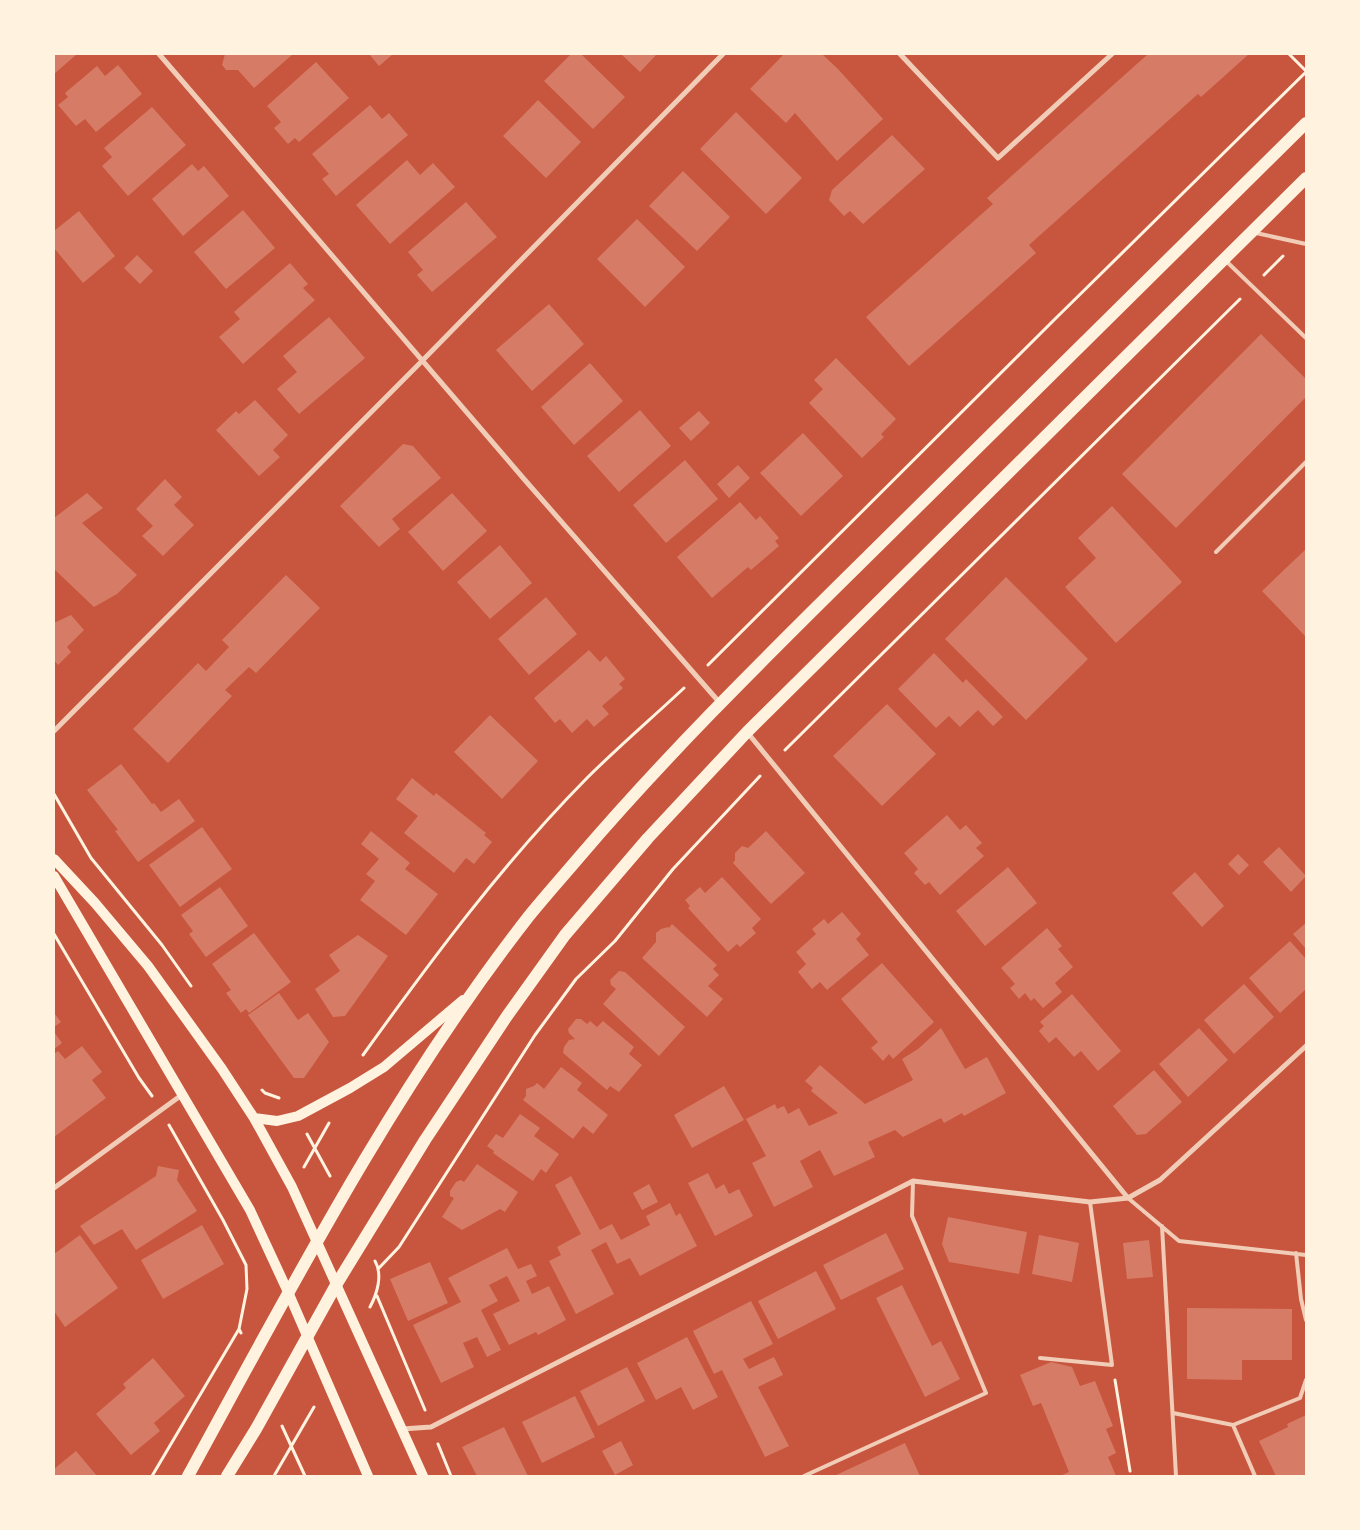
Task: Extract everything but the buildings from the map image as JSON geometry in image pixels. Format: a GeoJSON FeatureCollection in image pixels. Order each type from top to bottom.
{"type":"FeatureCollection","features":[{"type":"Feature","properties":{"kind":"main road"},"geometry":{"type":"LineString","coordinates":[[188,1476],[316,1240],[391,1115],[472,993],[531,913],[621,808],[720,703],[1306,123]]}},
{"type":"Feature","properties":{"kind":"main road"},"geometry":{"type":"LineString","coordinates":[[227,1476],[336,1285],[436,1123],[507,1016],[565,935],[648,838],[747,732],[1306,178]]}},
{"type":"Feature","properties":{"kind":"main road"},"geometry":{"type":"LineString","coordinates":[[54,859],[95,903],[148,966],[222,1069],[254,1118],[292,1188],[422,1476]]}},
{"type":"Feature","properties":{"kind":"main road"},"geometry":{"type":"LineString","coordinates":[[54,876],[250,1210],[308,1336],[368,1476]]}},
{"type":"Feature","properties":{"kind":"main road"},"geometry":{"type":"LineString","coordinates":[[254,1118],[277,1121],[298,1116],[350,1088],[384,1067],[472,993]]}},
{"type":"Feature","properties":{"kind":"street"},"geometry":{"type":"LineString","coordinates":[[160,54],[422,361],[720,703]]}},
{"type":"Feature","properties":{"kind":"street"},"geometry":{"type":"LineString","coordinates":[[54,731],[422,361],[723,54]]}},
{"type":"Feature","properties":{"kind":"street"},"geometry":{"type":"LineString","coordinates":[[900,54],[998,158],[1112,54]]}},
{"type":"Feature","properties":{"kind":"street"},"geometry":{"type":"LineString","coordinates":[[747,732],[1128,1198]]}},
{"type":"Feature","properties":{"kind":"street"},"geometry":{"type":"LineString","coordinates":[[402,1429],[431,1427],[913,1182],[1090,1202],[1128,1198],[1160,1180],[1306,1046]]}},
{"type":"Feature","properties":{"kind":"street"},"geometry":{"type":"LineString","coordinates":[[54,1188],[182,1094]]}},
{"type":"Feature","properties":{"kind":"lane"},"geometry":{"type":"LineString","coordinates":[[1251,232],[1306,244]]}},
{"type":"Feature","properties":{"kind":"lane"},"geometry":{"type":"LineString","coordinates":[[1224,260],[1306,338]]}},
{"type":"Feature","properties":{"kind":"lane"},"geometry":{"type":"LineString","coordinates":[[1216,552],[1306,462]]}},
{"type":"Feature","properties":{"kind":"lane"},"geometry":{"type":"LineString","coordinates":[[804,1476],[986,1393],[912,1216],[913,1182]]}},
{"type":"Feature","properties":{"kind":"lane"},"geometry":{"type":"LineString","coordinates":[[1128,1198],[1180,1241],[1306,1255]]}},
{"type":"Feature","properties":{"kind":"lane"},"geometry":{"type":"LineString","coordinates":[[1040,1358],[1112,1365],[1090,1202]]}},
{"type":"Feature","properties":{"kind":"lane"},"geometry":{"type":"LineString","coordinates":[[1162,1226],[1176,1476]]}},
{"type":"Feature","properties":{"kind":"lane"},"geometry":{"type":"LineString","coordinates":[[1296,1253],[1301,1299],[1306,1320]]}},
{"type":"Feature","properties":{"kind":"lane"},"geometry":{"type":"LineString","coordinates":[[1173,1413],[1233,1425],[1300,1398],[1306,1380]]}},
{"type":"Feature","properties":{"kind":"lane"},"geometry":{"type":"LineString","coordinates":[[1233,1425],[1255,1476]]}},
{"type":"Feature","properties":{"kind":"path"},"geometry":{"type":"LineString","coordinates":[[362,1055],[429,964],[498,876],[587,778],[697,676],[1306,72],[1289,54]]}},
{"type":"Feature","properties":{"kind":"path"},"geometry":{"type":"LineString","coordinates":[[379,1268],[399,1247],[535,1035],[576,979],[614,941],[673,869],[772,763],[1297,242]]}},
{"type":"Feature","properties":{"kind":"path"},"geometry":{"type":"LineString","coordinates":[[54,934],[139,1078],[161,1110],[246,1264],[247,1289],[239,1328],[152,1476]]}},
{"type":"Feature","properties":{"kind":"path"},"geometry":{"type":"LineString","coordinates":[[377,1296],[422,1401],[451,1476]]}},
{"type":"Feature","properties":{"kind":"path"},"geometry":{"type":"LineString","coordinates":[[239,1328],[252,1359]]}},
{"type":"Feature","properties":{"kind":"path"},"geometry":{"type":"LineString","coordinates":[[1112,1365],[1130,1471]]}},
{"type":"Feature","properties":{"kind":"path"},"geometry":{"type":"LineString","coordinates":[[270,1403],[306,1476]]}},
{"type":"Feature","properties":{"kind":"path"},"geometry":{"type":"LineString","coordinates":[[274,1476],[292,1446]]}}]}
